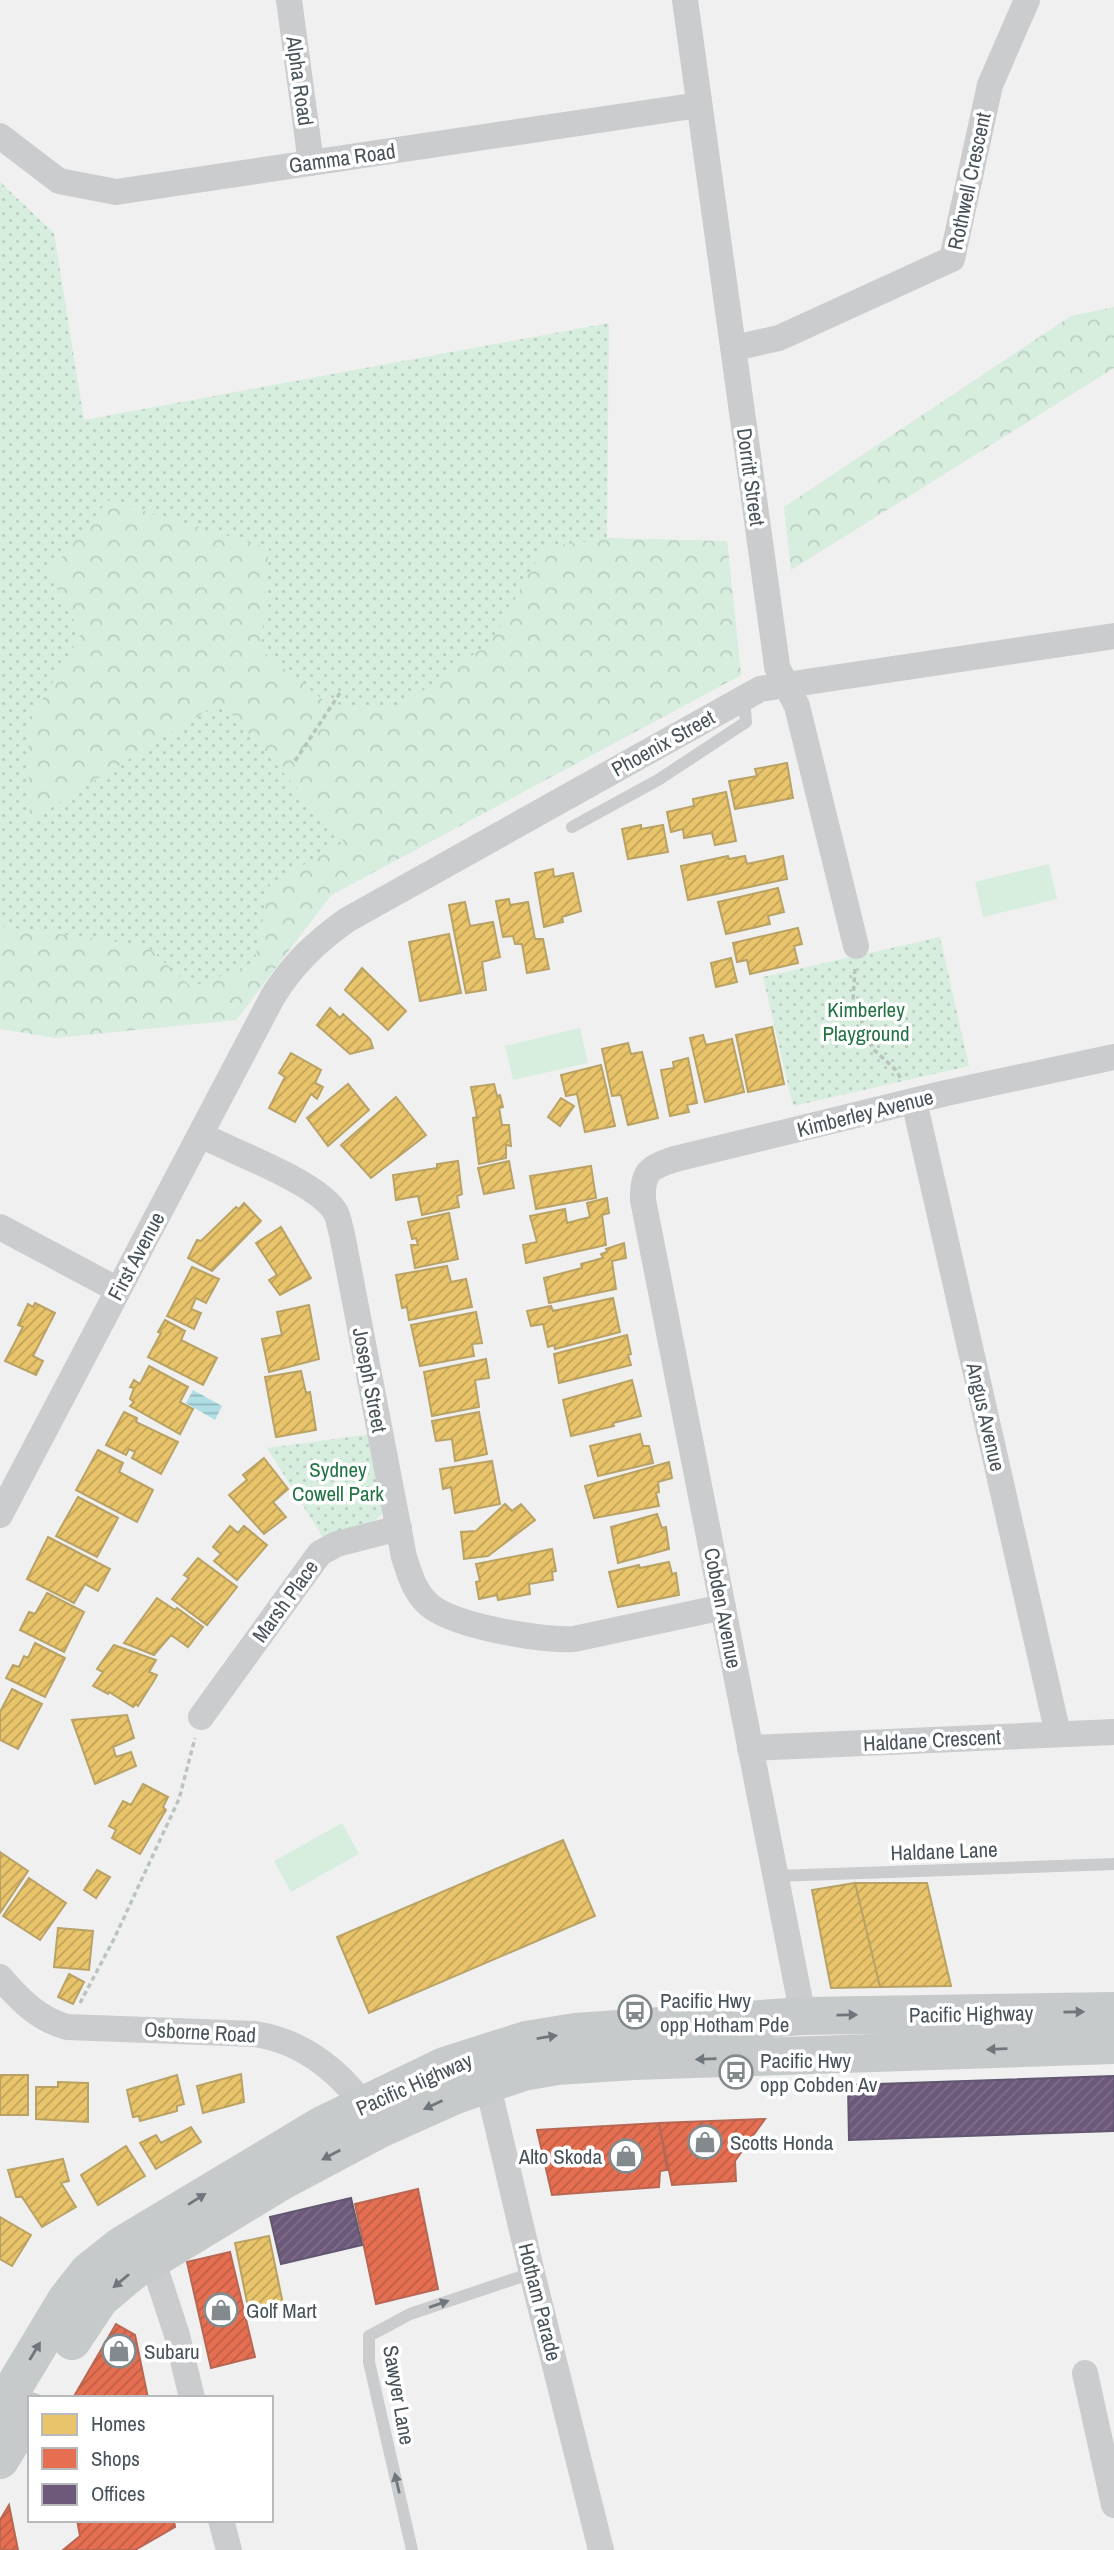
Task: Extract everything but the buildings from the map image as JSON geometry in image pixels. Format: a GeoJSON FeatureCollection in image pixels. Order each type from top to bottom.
{"type":"FeatureCollection","features":[{"type":"Feature","properties":{"kind":"main road","name":"Pacific Highway"},"geometry":{"type":"LineString","coordinates":[[484,2069],[526,2040],[575,2032],[803,2016],[1114,2011]]}},
{"type":"Feature","properties":{"kind":"main road","name":"Pacific Highway"},"geometry":{"type":"LineString","coordinates":[[39,2396],[95,2305],[132,2272],[282,2181],[443,2066],[523,2072],[557,2066],[622,2062],[1114,2045]]}},
{"type":"Feature","properties":{"kind":"main road","name":"Pacific Highway"},"geometry":{"type":"LineString","coordinates":[[0,2410],[66,2300],[88,2272],[122,2245],[322,2125],[372,2117]]}},
{"type":"Feature","properties":{"kind":"main road"},"geometry":{"type":"LineString","coordinates":[[0,2460],[28,2414]]}},
{"type":"Feature","properties":{"kind":"street","name":"Alpha Road"},"geometry":{"type":"LineString","coordinates":[[289,0],[312,163]]}},
{"type":"Feature","properties":{"kind":"street","name":"Dorritt Street"},"geometry":{"type":"LineString","coordinates":[[685,0],[776,658],[785,685],[797,706],[856,946]]}},
{"type":"Feature","properties":{"kind":"street","name":"Rothwell Crescent"},"geometry":{"type":"LineString","coordinates":[[734,348],[779,338],[952,259],[990,85],[1027,0]]}},
{"type":"Feature","properties":{"kind":"street","name":"Gamma Road"},"geometry":{"type":"LineString","coordinates":[[0,136],[59,181],[116,192],[699,105]]}},
{"type":"Feature","properties":{"kind":"street","name":"Phoenix Street"},"geometry":{"type":"LineString","coordinates":[[274,996],[288,972],[304,954],[346,920],[761,689],[1114,636]]}},
{"type":"Feature","properties":{"kind":"street","name":"First Avenue"},"geometry":{"type":"LineString","coordinates":[[0,1515],[274,996]]}},
{"type":"Feature","properties":{"kind":"street","name":"Kimberley Avenue"},"geometry":{"type":"LineString","coordinates":[[643,1200],[642,1187],[647,1173],[656,1165],[914,1101],[1114,1057]]}},
{"type":"Feature","properties":{"kind":"street","name":"Angus Avenue"},"geometry":{"type":"LineString","coordinates":[[914,1101],[1058,1734]]}},
{"type":"Feature","properties":{"kind":"street","name":"Joseph Street"},"geometry":{"type":"LineString","coordinates":[[201,1135],[305,1186],[324,1199],[335,1213],[342,1234],[399,1528],[413,1584],[423,1598],[441,1613],[471,1623],[541,1639],[574,1639],[723,1607]]}},
{"type":"Feature","properties":{"kind":"street","name":"Cobden Avenue"},"geometry":{"type":"LineString","coordinates":[[643,1200],[803,2016]]}},
{"type":"Feature","properties":{"kind":"street"},"geometry":{"type":"LineString","coordinates":[[0,1227],[118,1290]]}},
{"type":"Feature","properties":{"kind":"street","name":"Marsh Place"},"geometry":{"type":"LineString","coordinates":[[201,1717],[320,1553],[337,1544],[399,1528]]}},
{"type":"Feature","properties":{"kind":"street","name":"Haldane Crescent"},"geometry":{"type":"LineString","coordinates":[[750,1748],[1114,1732]]}},
{"type":"Feature","properties":{"kind":"street","name":"Osborne Road"},"geometry":{"type":"LineString","coordinates":[[0,1977],[36,2014],[67,2027],[255,2034],[284,2040],[328,2067],[346,2083],[372,2117]]}},
{"type":"Feature","properties":{"kind":"street","name":"Hotham Parade"},"geometry":{"type":"LineString","coordinates":[[484,2069],[601,2550]]}},
{"type":"Feature","properties":{"kind":"street"},"geometry":{"type":"LineString","coordinates":[[152,2259],[177,2334],[192,2396]]}},
{"type":"Feature","properties":{"kind":"street"},"geometry":{"type":"LineString","coordinates":[[1085,2373],[1114,2505]]}},
{"type":"Feature","properties":{"kind":"street"},"geometry":{"type":"LineString","coordinates":[[222,2522],[229,2550]]}},
{"type":"Feature","properties":{"kind":"lane"},"geometry":{"type":"LineString","coordinates":[[572,827],[658,780],[746,722],[744,698]]}},
{"type":"Feature","properties":{"kind":"lane","name":"Haldane Lane"},"geometry":{"type":"LineString","coordinates":[[776,1876],[1114,1864]]}},
{"type":"Feature","properties":{"kind":"lane","name":"Sawyer Lane"},"geometry":{"type":"LineString","coordinates":[[412,2550],[369,2362],[369,2336],[410,2314],[532,2273]]}},
{"type":"Feature","properties":{"kind":"path"},"geometry":{"type":"LineString","coordinates":[[295,761],[341,693]]}},
{"type":"Feature","properties":{"kind":"path"},"geometry":{"type":"LineString","coordinates":[[856,946],[853,1000],[873,1049],[896,1070],[914,1101]]}},
{"type":"Feature","properties":{"kind":"path"},"geometry":{"type":"LineString","coordinates":[[79,2006],[159,1846],[179,1799],[193,1747]]}},
{"type":"Feature","properties":{"kind":"green space"},"geometry":{"type":"Polygon","coordinates":[[[0,182],[54,233],[84,420],[609,323],[607,538],[727,541],[741,675],[331,895],[236,1020],[0,1029],[0,182]]]}},
{"type":"Feature","properties":{"kind":"green space"},"geometry":{"type":"Polygon","coordinates":[[[1114,307],[1114,368],[791,570],[784,507],[1071,316],[1114,307]]]}},
{"type":"Feature","properties":{"kind":"green space"},"geometry":{"type":"Polygon","coordinates":[[[108,500],[269,548],[261,650],[328,704],[398,708],[491,642],[544,547],[607,539],[727,541],[741,675],[331,895],[236,1020],[55,1038],[0,1029],[0,926],[147,946],[191,987],[254,964],[270,884],[344,842],[221,702],[30,821],[28,724],[81,634],[49,573],[108,500]]]}},
{"type":"Feature","properties":{"kind":"green space"},"geometry":{"type":"Polygon","coordinates":[[[1049,864],[1057,899],[983,917],[975,882],[1049,864]]]}},
{"type":"Feature","properties":{"kind":"green space","name":"Kimberley Playground"},"geometry":{"type":"Polygon","coordinates":[[[940,937],[969,1066],[793,1106],[763,977],[940,937]]]}},
{"type":"Feature","properties":{"kind":"green space"},"geometry":{"type":"Polygon","coordinates":[[[580,1028],[588,1063],[513,1080],[505,1046],[580,1028]]]}},
{"type":"Feature","properties":{"kind":"green space","name":"Sydney Cowell Park"},"geometry":{"type":"Polygon","coordinates":[[[372,1434],[384,1510],[366,1526],[324,1539],[267,1448],[372,1434]]]}},
{"type":"Feature","properties":{"kind":"green space"},"geometry":{"type":"Polygon","coordinates":[[[342,1823],[359,1854],[291,1892],[274,1861],[342,1823]]]}},
{"type":"Feature","properties":{"kind":"water"},"geometry":{"type":"Polygon","coordinates":[[[193,1390],[222,1406],[215,1420],[186,1403],[193,1390]]]}},
{"type":"Feature","properties":{"kind":"place","name":"Pacific Hwy opp Hotham Pde"},"geometry":{"type":"Point","coordinates":[635,2012]}},
{"type":"Feature","properties":{"kind":"place","name":"Pacific Hwy opp Cobden Av"},"geometry":{"type":"Point","coordinates":[736,2072]}},
{"type":"Feature","properties":{"kind":"place","name":"Scotts Honda"},"geometry":{"type":"Point","coordinates":[705,2142]}},
{"type":"Feature","properties":{"kind":"place","name":"Alto Skoda"},"geometry":{"type":"Point","coordinates":[626,2156]}},
{"type":"Feature","properties":{"kind":"place","name":"Golf Mart"},"geometry":{"type":"Point","coordinates":[221,2310]}},
{"type":"Feature","properties":{"kind":"place","name":"Subaru"},"geometry":{"type":"Point","coordinates":[119,2351]}}]}
